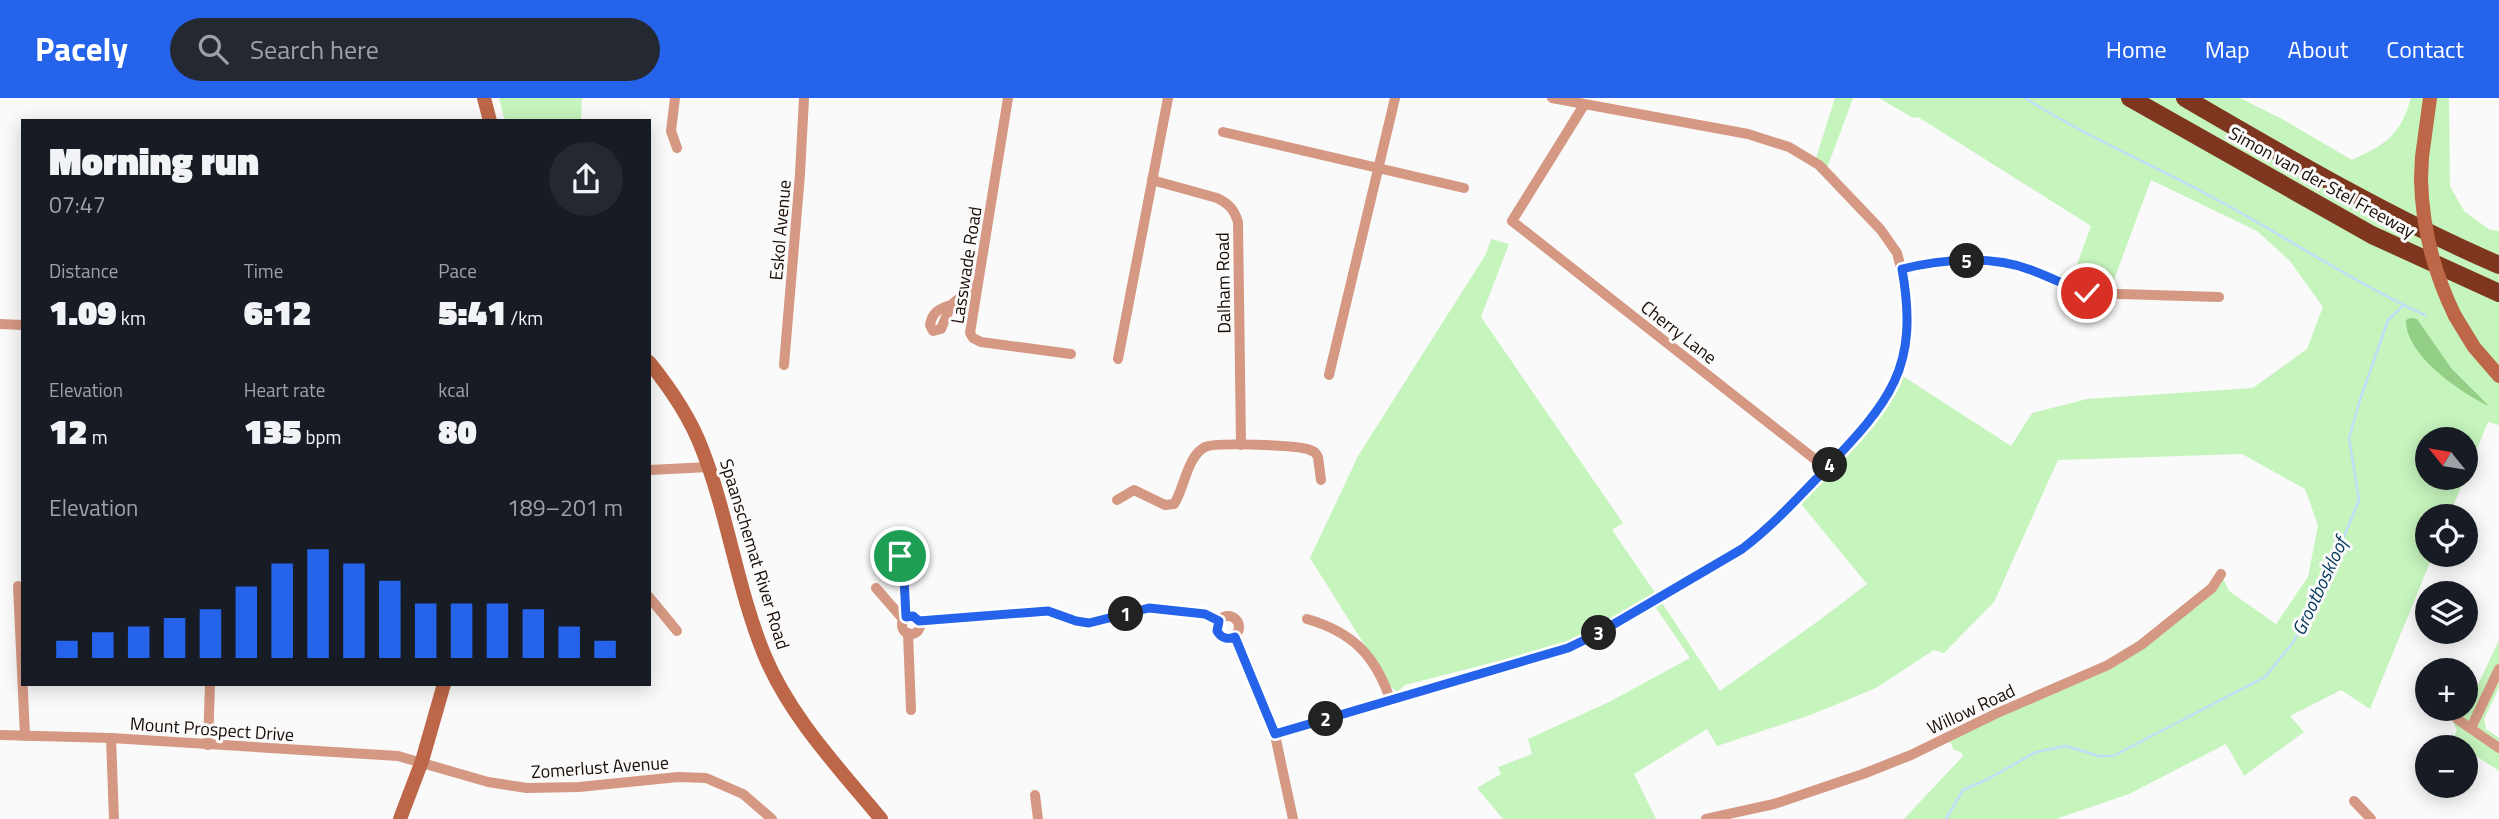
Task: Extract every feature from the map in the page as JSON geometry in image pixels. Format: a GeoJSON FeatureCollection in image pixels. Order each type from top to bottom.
{"type":"FeatureCollection","features":[{"type":"Feature","properties":{"kind":"highway","name":"Simon van der Stel Freeway"},"geometry":{"type":"LineString","coordinates":[[2130,98],[2372,235],[2499,293]]}},
{"type":"Feature","properties":{"kind":"highway","name":"Simon van der Stel Freeway"},"geometry":{"type":"LineString","coordinates":[[2185,98],[2313,173],[2449,243],[2499,265]]}},
{"type":"Feature","properties":{"kind":"main road"},"geometry":{"type":"LineString","coordinates":[[484,98],[489,119]]}},
{"type":"Feature","properties":{"kind":"main road"},"geometry":{"type":"LineString","coordinates":[[2430,98],[2421,179],[2424,225],[2431,259],[2455,316],[2474,347],[2499,376]]}},
{"type":"Feature","properties":{"kind":"main road","name":"Spaanschemat River Road"},"geometry":{"type":"LineString","coordinates":[[651,365],[683,410],[702,448],[750,614],[771,670],[817,743],[881,819]]}},
{"type":"Feature","properties":{"kind":"main road"},"geometry":{"type":"LineString","coordinates":[[400,819],[422,761],[443,686]]}},
{"type":"Feature","properties":{"kind":"street"},"geometry":{"type":"LineString","coordinates":[[675,98],[671,131],[677,148]]}},
{"type":"Feature","properties":{"kind":"street","name":"Eskol Avenue"},"geometry":{"type":"LineString","coordinates":[[784,365],[804,98]]}},
{"type":"Feature","properties":{"kind":"street","name":"Lasswade Road"},"geometry":{"type":"LineString","coordinates":[[1008,98],[970,328],[973,338],[981,342],[1071,354]]}},
{"type":"Feature","properties":{"kind":"street"},"geometry":{"type":"LineString","coordinates":[[1118,359],[1168,98]]}},
{"type":"Feature","properties":{"kind":"street"},"geometry":{"type":"LineString","coordinates":[[1329,375],[1395,98]]}},
{"type":"Feature","properties":{"kind":"street"},"geometry":{"type":"LineString","coordinates":[[1275,734],[1549,654],[1597,634],[1742,549],[1762,534],[1868,425],[1882,406],[1898,373],[1906,335],[1907,314],[1898,253],[1826,171],[1789,147],[1748,134],[1552,98]]}},
{"type":"Feature","properties":{"kind":"street","name":"Cherry Lane"},"geometry":{"type":"LineString","coordinates":[[1584,105],[1512,221],[1826,468]]}},
{"type":"Feature","properties":{"kind":"street"},"geometry":{"type":"LineString","coordinates":[[1223,132],[1464,188]]}},
{"type":"Feature","properties":{"kind":"street","name":"Dalham Road"},"geometry":{"type":"LineString","coordinates":[[1152,180],[1217,198],[1236,214],[1241,445]]}},
{"type":"Feature","properties":{"kind":"street"},"geometry":{"type":"LineString","coordinates":[[1902,269],[1944,261],[2007,263],[2030,269],[2087,293],[2219,297]]}},
{"type":"Feature","properties":{"kind":"street"},"geometry":{"type":"LineString","coordinates":[[951,305],[978,283]]}},
{"type":"Feature","properties":{"kind":"street"},"geometry":{"type":"LineString","coordinates":[[0,324],[21,325]]}},
{"type":"Feature","properties":{"kind":"street"},"geometry":{"type":"LineString","coordinates":[[1117,500],[1134,491],[1165,505],[1174,504],[1187,472],[1204,447],[1241,445],[1308,449],[1318,457],[1321,480]]}},
{"type":"Feature","properties":{"kind":"street"},"geometry":{"type":"LineString","coordinates":[[651,470],[709,467]]}},
{"type":"Feature","properties":{"kind":"street"},"geometry":{"type":"LineString","coordinates":[[900,556],[904,578],[905,618],[902,626],[908,633],[911,710]]}},
{"type":"Feature","properties":{"kind":"street","name":"Willow Road"},"geometry":{"type":"LineString","coordinates":[[1706,819],[1774,804],[1863,775],[2108,665],[2141,645],[2212,588],[2221,574]]}},
{"type":"Feature","properties":{"kind":"street"},"geometry":{"type":"LineString","coordinates":[[18,586],[21,650]]}},
{"type":"Feature","properties":{"kind":"street"},"geometry":{"type":"LineString","coordinates":[[876,588],[905,618]]}},
{"type":"Feature","properties":{"kind":"street"},"geometry":{"type":"LineString","coordinates":[[651,599],[677,631]]}},
{"type":"Feature","properties":{"kind":"street"},"geometry":{"type":"LineString","coordinates":[[905,618],[913,616],[919,621],[1048,611],[1089,623],[1149,608],[1184,611],[1217,619],[1228,616],[1236,619],[1239,630],[1235,637]]}},
{"type":"Feature","properties":{"kind":"street"},"geometry":{"type":"LineString","coordinates":[[1217,619],[1219,634],[1225,638],[1235,637]]}},
{"type":"Feature","properties":{"kind":"street"},"geometry":{"type":"LineString","coordinates":[[1307,619],[1328,625],[1357,643],[1380,676],[1390,699]]}},
{"type":"Feature","properties":{"kind":"street"},"geometry":{"type":"LineString","coordinates":[[908,633],[918,630],[919,621]]}},
{"type":"Feature","properties":{"kind":"street"},"geometry":{"type":"LineString","coordinates":[[1235,637],[1275,734],[1293,819]]}},
{"type":"Feature","properties":{"kind":"street"},"geometry":{"type":"LineString","coordinates":[[2471,728],[2499,669]]}},
{"type":"Feature","properties":{"kind":"street"},"geometry":{"type":"LineString","coordinates":[[23,686],[25,736]]}},
{"type":"Feature","properties":{"kind":"street"},"geometry":{"type":"LineString","coordinates":[[208,745],[211,686]]}},
{"type":"Feature","properties":{"kind":"street"},"geometry":{"type":"LineString","coordinates":[[2460,721],[2499,748]]}},
{"type":"Feature","properties":{"kind":"street","name":"Mount Prospect Drive"},"geometry":{"type":"LineString","coordinates":[[0,735],[111,738],[398,756],[422,761]]}},
{"type":"Feature","properties":{"kind":"street"},"geometry":{"type":"LineString","coordinates":[[111,738],[114,819]]}},
{"type":"Feature","properties":{"kind":"street","name":"Zomerlust Avenue"},"geometry":{"type":"LineString","coordinates":[[422,761],[488,782],[527,788],[678,777],[706,778],[743,794],[772,819]]}},
{"type":"Feature","properties":{"kind":"street"},"geometry":{"type":"LineString","coordinates":[[1035,795],[1038,819]]}},
{"type":"Feature","properties":{"kind":"street"},"geometry":{"type":"LineString","coordinates":[[2354,801],[2371,819]]}},
{"type":"Feature","properties":{"kind":"green space"},"geometry":{"type":"Polygon","coordinates":[[[499,98],[582,98],[581,119],[504,119],[499,98]]]}},
{"type":"Feature","properties":{"kind":"green space"},"geometry":{"type":"Polygon","coordinates":[[[1835,98],[1853,98],[1826,171],[1815,161],[1835,98]]]}},
{"type":"Feature","properties":{"kind":"green space"},"geometry":{"type":"Polygon","coordinates":[[[1879,98],[2240,98],[2352,160],[2390,137],[2402,121],[2411,98],[2449,98],[2450,186],[2464,211],[2490,230],[2499,231],[2499,425],[2488,422],[2478,447],[2478,427],[2415,427],[2415,490],[2460,490],[2454,504],[2415,504],[2415,567],[2428,567],[2422,581],[2415,581],[2415,599],[2370,709],[2341,690],[2290,716],[2304,732],[2244,776],[2226,744],[2129,794],[2056,819],[1904,819],[1963,756],[1961,752],[1954,750],[1948,737],[2141,645],[2221,574],[2229,591],[2276,624],[2308,577],[2318,525],[2305,489],[2242,454],[2058,460],[1994,602],[1944,653],[1934,650],[1876,688],[1813,714],[1717,746],[1707,729],[1634,774],[1656,819],[1503,819],[1477,788],[1501,774],[1498,767],[1532,754],[1528,739],[1609,702],[1690,658],[1652,602],[1659,598],[1720,691],[1867,584],[1797,499],[1868,425],[1898,373],[2011,446],[2032,413],[2087,399],[2253,388],[2307,349],[2323,307],[2290,261],[2257,231],[2151,180],[2109,293],[2069,287],[2091,226],[1918,117],[1913,118],[1879,98]]]}},
{"type":"Feature","properties":{"kind":"green space"},"geometry":{"type":"Polygon","coordinates":[[[1491,239],[1509,244],[1481,317],[1623,523],[1612,530],[1656,594],[1578,638],[1553,647],[1405,685],[1397,692],[1391,687],[1310,558],[1358,456],[1486,254],[1491,239]]]}},
{"type":"Feature","properties":{"kind":"green space"},"geometry":{"type":"Polygon","coordinates":[[[2417,319],[2451,368],[2489,406],[2450,382],[2424,359],[2408,333],[2406,320],[2417,319]]]}},
{"type":"Feature","properties":{"kind":"green space"},"geometry":{"type":"Polygon","coordinates":[[[2499,640],[2499,687],[2484,719],[2486,729],[2499,738],[2499,771],[2478,757],[2478,735],[2454,735],[2456,721],[2478,721],[2478,684],[2499,640]]]}},
{"type":"Feature","properties":{"kind":"waterway"},"geometry":{"type":"LineString","coordinates":[[2025,98],[2073,126],[2223,203],[2348,275],[2425,315]]}},
{"type":"Feature","properties":{"kind":"waterway","name":"Grootboskloof"},"geometry":{"type":"LineString","coordinates":[[1946,819],[1963,790],[2036,752],[2066,746],[2099,756],[2113,756],[2265,677],[2294,641],[2359,500],[2349,438],[2388,320],[2404,305]]}},
{"type":"Feature","properties":{"kind":"route"},"geometry":{"type":"LineString","coordinates":[[900,556],[906,617],[913,616],[919,621],[1048,611],[1089,623],[1149,608],[1205,614],[1214,618],[1219,621],[1217,631],[1222,637],[1235,637],[1275,734],[1568,648],[1597,634],[1742,549],[1762,534],[1868,425],[1891,391],[1898,373],[1906,335],[1906,296],[1902,269],[1944,261],[2007,263],[2030,269],[2087,293]]}}]}
